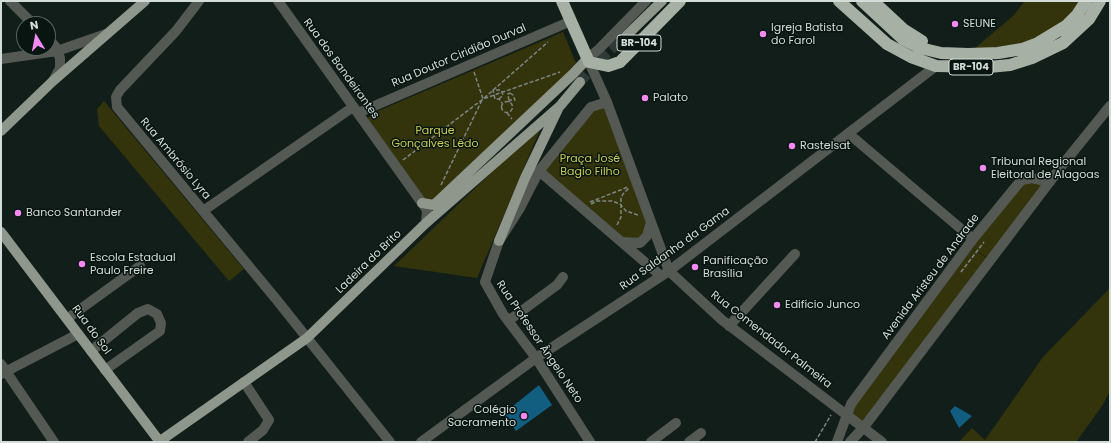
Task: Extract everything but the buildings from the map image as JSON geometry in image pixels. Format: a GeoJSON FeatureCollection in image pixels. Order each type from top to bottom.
{"type":"FeatureCollection","features":[{"type":"Feature","properties":{"kind":"highway","name":"Rua Comendador Palmeira"},"geometry":{"type":"LineString","coordinates":[[562,1],[588,60]]}},
{"type":"Feature","properties":{"kind":"highway","name":"BR-104"},"geometry":{"type":"LineString","coordinates":[[588,60],[608,66],[620,62],[680,1]]}},
{"type":"Feature","properties":{"kind":"highway","name":"BR-104"},"geometry":{"type":"LineString","coordinates":[[839,1],[887,44],[911,57],[936,66],[989,67],[1010,65],[1032,58],[1063,43],[1089,19],[1100,1]]}},
{"type":"Feature","properties":{"kind":"highway","name":"BR-104"},"geometry":{"type":"LineString","coordinates":[[862,1],[903,39],[920,48],[941,53],[998,53],[1022,49],[1038,43],[1066,26],[1077,16],[1086,1]]}},
{"type":"Feature","properties":{"kind":"highway"},"geometry":{"type":"LineString","coordinates":[[873,1],[915,38],[945,48],[998,53]]}},
{"type":"Feature","properties":{"kind":"main road"},"geometry":{"type":"LineString","coordinates":[[1,131],[53,81],[145,1]]}},
{"type":"Feature","properties":{"kind":"main road"},"geometry":{"type":"LineString","coordinates":[[626,36],[662,1]]}},
{"type":"Feature","properties":{"kind":"main road"},"geometry":{"type":"LineString","coordinates":[[424,207],[434,205],[588,60]]}},
{"type":"Feature","properties":{"kind":"main road","name":"Ladeira do Brito"},"geometry":{"type":"LineString","coordinates":[[160,442],[247,386],[305,335],[426,223],[560,106],[580,82]]}},
{"type":"Feature","properties":{"kind":"main road"},"geometry":{"type":"LineString","coordinates":[[499,241],[526,178],[560,106]]}},
{"type":"Feature","properties":{"kind":"main road","name":"Rua do Sol"},"geometry":{"type":"LineString","coordinates":[[1,232],[68,318],[78,334],[160,442]]}},
{"type":"Feature","properties":{"kind":"street"},"geometry":{"type":"LineString","coordinates":[[10,1],[25,16]]}},
{"type":"Feature","properties":{"kind":"street","name":"Rua Ambrósio Lyra"},"geometry":{"type":"LineString","coordinates":[[199,1],[176,31],[120,90],[115,102],[121,114],[305,335],[390,442]]}},
{"type":"Feature","properties":{"kind":"street","name":"Rua dos Bandeirantes"},"geometry":{"type":"LineString","coordinates":[[278,1],[424,207]]}},
{"type":"Feature","properties":{"kind":"street"},"geometry":{"type":"LineString","coordinates":[[588,60],[646,1]]}},
{"type":"Feature","properties":{"kind":"street","name":"Rua Doutor Ciridião Durval"},"geometry":{"type":"LineString","coordinates":[[203,211],[355,110],[474,67],[571,21]]}},
{"type":"Feature","properties":{"kind":"street"},"geometry":{"type":"LineString","coordinates":[[1,59],[58,51],[106,34]]}},
{"type":"Feature","properties":{"kind":"street"},"geometry":{"type":"LineString","coordinates":[[53,81],[60,68],[60,58],[56,49]]}},
{"type":"Feature","properties":{"kind":"street","name":"Rua Comendador Palmeira"},"geometry":{"type":"LineString","coordinates":[[588,60],[607,102],[635,185],[649,218],[665,273]]}},
{"type":"Feature","properties":{"kind":"street","name":"Rua Saldanha da Gama"},"geometry":{"type":"LineString","coordinates":[[421,442],[536,358],[665,273],[849,134],[936,66]]}},
{"type":"Feature","properties":{"kind":"street","name":"Rua Professor Ângelo Neto"},"geometry":{"type":"LineString","coordinates":[[590,442],[536,358],[508,321],[485,282],[499,241],[520,208],[540,171],[590,107],[607,102]]}},
{"type":"Feature","properties":{"kind":"street"},"geometry":{"type":"LineString","coordinates":[[850,442],[864,427],[1064,163],[1110,106]]}},
{"type":"Feature","properties":{"kind":"street"},"geometry":{"type":"LineString","coordinates":[[849,134],[973,239]]}},
{"type":"Feature","properties":{"kind":"street","name":"Rua Comendador Palmeira"},"geometry":{"type":"LineString","coordinates":[[540,171],[621,242],[684,287],[730,326],[882,442]]}},
{"type":"Feature","properties":{"kind":"street","name":"Avenida Aristeu de Andrade"},"geometry":{"type":"LineString","coordinates":[[837,442],[843,430],[846,415],[851,404],[973,239],[1022,180],[1032,178],[1050,182]]}},
{"type":"Feature","properties":{"kind":"street"},"geometry":{"type":"LineString","coordinates":[[424,207],[438,213]]}},
{"type":"Feature","properties":{"kind":"street"},"geometry":{"type":"LineString","coordinates":[[424,207],[426,223]]}},
{"type":"Feature","properties":{"kind":"street"},"geometry":{"type":"LineString","coordinates":[[621,242],[640,243],[647,236],[649,218]]}},
{"type":"Feature","properties":{"kind":"street"},"geometry":{"type":"LineString","coordinates":[[730,326],[795,254]]}},
{"type":"Feature","properties":{"kind":"street"},"geometry":{"type":"LineString","coordinates":[[68,318],[140,266]]}},
{"type":"Feature","properties":{"kind":"street"},"geometry":{"type":"LineString","coordinates":[[508,321],[557,285],[563,276]]}},
{"type":"Feature","properties":{"kind":"street"},"geometry":{"type":"LineString","coordinates":[[91,351],[138,313],[148,309],[157,314],[161,323],[160,331],[105,370]]}},
{"type":"Feature","properties":{"kind":"street"},"geometry":{"type":"LineString","coordinates":[[54,442],[3,370],[78,334]]}},
{"type":"Feature","properties":{"kind":"street"},"geometry":{"type":"LineString","coordinates":[[247,386],[269,420],[263,430],[248,442]]}},
{"type":"Feature","properties":{"kind":"street"},"geometry":{"type":"LineString","coordinates":[[651,442],[676,423]]}},
{"type":"Feature","properties":{"kind":"street"},"geometry":{"type":"LineString","coordinates":[[689,442],[701,434]]}},
{"type":"Feature","properties":{"kind":"path"},"geometry":{"type":"LineString","coordinates":[[395,167],[483,99],[551,40]]}},
{"type":"Feature","properties":{"kind":"path"},"geometry":{"type":"LineString","coordinates":[[467,74],[474,67],[483,99]]}},
{"type":"Feature","properties":{"kind":"path"},"geometry":{"type":"LineString","coordinates":[[438,190],[483,99],[565,70]]}},
{"type":"Feature","properties":{"kind":"path"},"geometry":{"type":"LineString","coordinates":[[493,90],[498,89],[502,92]]}},
{"type":"Feature","properties":{"kind":"path"},"geometry":{"type":"LineString","coordinates":[[493,90],[495,99],[499,99],[502,104],[502,111],[508,112],[512,107],[512,103],[509,102],[508,94],[513,95],[515,100],[510,100],[509,102],[502,104]]}},
{"type":"Feature","properties":{"kind":"path"},"geometry":{"type":"LineString","coordinates":[[499,99],[502,97],[502,92]]}},
{"type":"Feature","properties":{"kind":"path"},"geometry":{"type":"LineString","coordinates":[[606,228],[614,227],[618,224],[621,217],[620,204],[622,194],[635,185]]}},
{"type":"Feature","properties":{"kind":"path"},"geometry":{"type":"LineString","coordinates":[[635,185],[581,206],[584,209],[597,201],[612,201],[620,204],[626,211],[649,218]]}},
{"type":"Feature","properties":{"kind":"path"},"geometry":{"type":"LineString","coordinates":[[815,442],[832,416],[826,411]]}},
{"type":"Feature","properties":{"kind":"green space"},"geometry":{"type":"Polygon","coordinates":[[[1025,1],[1086,1],[1038,43],[968,54],[1013,16],[1025,1]]]}},
{"type":"Feature","properties":{"kind":"green space","name":"Parque Gonçalves Lêdo"},"geometry":{"type":"Polygon","coordinates":[[[563,32],[576,63],[571,73],[431,205],[421,205],[366,121],[371,114],[563,32]]]}},
{"type":"Feature","properties":{"kind":"green space"},"geometry":{"type":"Polygon","coordinates":[[[104,101],[244,269],[229,281],[99,126],[97,109],[104,101]]]}},
{"type":"Feature","properties":{"kind":"green space","name":"Praça José Bagio Filho"},"geometry":{"type":"Polygon","coordinates":[[[593,106],[604,106],[647,216],[646,228],[639,241],[625,239],[542,170],[593,106]]]}},
{"type":"Feature","properties":{"kind":"green space"},"geometry":{"type":"Polygon","coordinates":[[[543,123],[477,278],[394,266],[543,123]]]}},
{"type":"Feature","properties":{"kind":"green space"},"geometry":{"type":"Polygon","coordinates":[[[1030,180],[1048,183],[988,258],[969,246],[1017,186],[1030,180]]]}},
{"type":"Feature","properties":{"kind":"green space"},"geometry":{"type":"Polygon","coordinates":[[[969,246],[988,259],[865,424],[844,409],[969,246]]]}},
{"type":"Feature","properties":{"kind":"green space"},"geometry":{"type":"Polygon","coordinates":[[[1110,288],[1110,391],[1102,406],[1076,442],[959,442],[972,428],[985,440],[1043,357],[1110,288]]]}},
{"type":"Feature","properties":{"kind":"water"},"geometry":{"type":"Polygon","coordinates":[[[539,385],[552,405],[516,431],[503,414],[539,385]]]}},
{"type":"Feature","properties":{"kind":"water"},"geometry":{"type":"Polygon","coordinates":[[[955,406],[972,416],[959,428],[950,411],[955,406]]]}},
{"type":"Feature","properties":{"kind":"tunnel"},"geometry":{"type":"LineString","coordinates":[[580,82],[603,57],[626,36]]}},
{"type":"Feature","properties":{"kind":"place","name":"SEUNE"},"geometry":{"type":"Point","coordinates":[955,24]}},
{"type":"Feature","properties":{"kind":"place","name":"Igreja Batista do Farol"},"geometry":{"type":"Point","coordinates":[763,34]}},
{"type":"Feature","properties":{"kind":"place","name":"Palato"},"geometry":{"type":"Point","coordinates":[645,98]}},
{"type":"Feature","properties":{"kind":"place","name":"Rastelsat"},"geometry":{"type":"Point","coordinates":[792,146]}},
{"type":"Feature","properties":{"kind":"place","name":"Tribunal Regional Eleitoral de Alagoas"},"geometry":{"type":"Point","coordinates":[983,168]}},
{"type":"Feature","properties":{"kind":"place","name":"Banco Santander"},"geometry":{"type":"Point","coordinates":[18,213]}},
{"type":"Feature","properties":{"kind":"place","name":"Escola Estadual Paulo Freire"},"geometry":{"type":"Point","coordinates":[82,264]}},
{"type":"Feature","properties":{"kind":"place","name":"Panificação Brasília"},"geometry":{"type":"Point","coordinates":[695,267]}},
{"type":"Feature","properties":{"kind":"place","name":"Edifício Junco"},"geometry":{"type":"Point","coordinates":[777,305]}},
{"type":"Feature","properties":{"kind":"place","name":"Colégio Sacramento"},"geometry":{"type":"Point","coordinates":[524,416]}}]}
